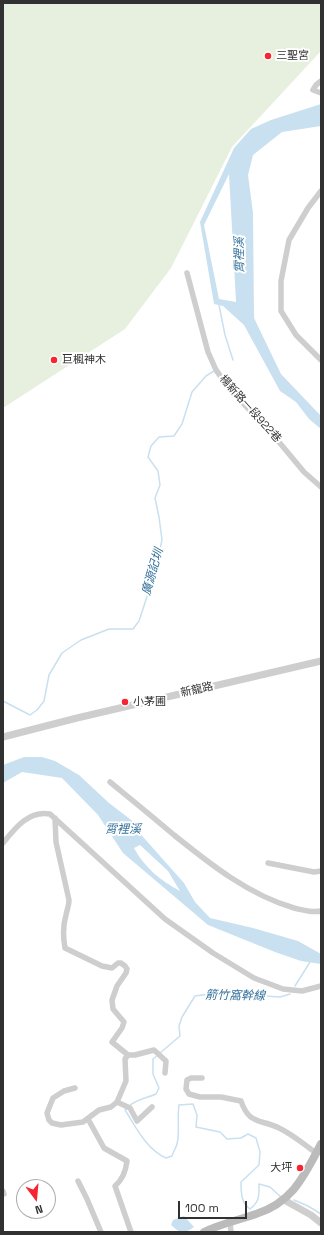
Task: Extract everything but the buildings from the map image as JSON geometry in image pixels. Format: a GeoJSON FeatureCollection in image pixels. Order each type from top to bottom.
{"type":"FeatureCollection","features":[{"type":"Feature","properties":{"kind":"main road"},"geometry":{"type":"LineString","coordinates":[[204,1232],[268,1210],[284,1200],[296,1188],[321,1144]]}},
{"type":"Feature","properties":{"kind":"street"},"geometry":{"type":"LineString","coordinates":[[321,81],[313,90],[321,93]]}},
{"type":"Feature","properties":{"kind":"street"},"geometry":{"type":"LineString","coordinates":[[321,191],[308,208],[289,240],[281,281],[281,312],[296,335],[321,360]]}},
{"type":"Feature","properties":{"kind":"street","name":"楊新路一段922巷"},"geometry":{"type":"LineString","coordinates":[[187,273],[208,352],[216,370],[230,389],[274,436],[304,472],[321,487]]}},
{"type":"Feature","properties":{"kind":"street","name":"新龍路"},"geometry":{"type":"LineString","coordinates":[[3,738],[77,718],[321,661]]}},
{"type":"Feature","properties":{"kind":"street"},"geometry":{"type":"LineString","coordinates":[[110,782],[211,865],[251,890],[278,903],[308,911],[321,911]]}},
{"type":"Feature","properties":{"kind":"street"},"geometry":{"type":"LineString","coordinates":[[3,843],[24,820],[32,815],[43,812],[50,814],[165,918],[213,953],[254,978],[283,989],[302,991],[321,986]]}},
{"type":"Feature","properties":{"kind":"street"},"geometry":{"type":"LineString","coordinates":[[55,818],[56,842],[69,900],[64,931],[65,948],[102,966],[112,968],[118,963],[126,966],[126,973],[117,986],[112,1000],[113,1009],[124,1022],[122,1028],[112,1042],[128,1054],[135,1055],[154,1050],[166,1061],[165,1073]]}},
{"type":"Feature","properties":{"kind":"street"},"geometry":{"type":"LineString","coordinates":[[268,863],[314,872],[321,871]]}},
{"type":"Feature","properties":{"kind":"street"},"geometry":{"type":"LineString","coordinates":[[75,1088],[64,1091],[53,1098],[47,1113],[49,1120],[54,1124],[61,1126],[83,1122],[88,1120],[99,1110],[111,1107],[116,1102],[126,1081],[125,1059],[128,1054]]}},
{"type":"Feature","properties":{"kind":"street"},"geometry":{"type":"LineString","coordinates":[[202,1078],[191,1078],[187,1080],[186,1089],[189,1094],[200,1097],[221,1097],[241,1101],[247,1113],[252,1118],[259,1122],[279,1128],[316,1153]]}},
{"type":"Feature","properties":{"kind":"street"},"geometry":{"type":"LineString","coordinates":[[116,1102],[130,1108],[137,1121],[152,1107]]}},
{"type":"Feature","properties":{"kind":"street"},"geometry":{"type":"LineString","coordinates":[[88,1120],[104,1148],[128,1161],[126,1169],[115,1186],[131,1232]]}},
{"type":"Feature","properties":{"kind":"street"},"geometry":{"type":"LineString","coordinates":[[78,1181],[101,1232]]}},
{"type":"Feature","properties":{"kind":"street"},"geometry":{"type":"LineString","coordinates":[[284,1200],[311,1215],[321,1223]]}},
{"type":"Feature","properties":{"kind":"street"},"geometry":{"type":"LineString","coordinates":[[230,1222],[231,1232]]}},
{"type":"Feature","properties":{"kind":"green space"},"geometry":{"type":"Polygon","coordinates":[[[3,3],[321,3],[321,51],[232,147],[171,268],[125,329],[3,408],[3,3]]]}},
{"type":"Feature","properties":{"kind":"water","name":"霄裡溪"},"geometry":{"type":"Polygon","coordinates":[[[321,104],[321,126],[282,132],[253,155],[248,175],[253,213],[254,318],[281,374],[321,416],[321,429],[309,419],[296,402],[280,391],[244,325],[223,306],[214,304],[200,222],[234,148],[251,129],[271,120],[321,104]],[[229,174],[204,225],[219,299],[236,302],[229,174]]]}},
{"type":"Feature","properties":{"kind":"water","name":"霄裡溪"},"geometry":{"type":"Polygon","coordinates":[[[24,757],[42,757],[55,761],[79,775],[109,803],[139,826],[136,829],[184,883],[195,902],[210,918],[298,941],[321,954],[321,964],[301,961],[208,925],[123,853],[98,815],[62,778],[22,772],[3,783],[3,765],[24,757]],[[140,845],[134,848],[138,855],[154,873],[166,883],[180,891],[168,871],[140,845]]]}},
{"type":"Feature","properties":{"kind":"water"},"geometry":{"type":"Polygon","coordinates":[[[184,1216],[194,1227],[182,1232],[171,1225],[173,1220],[184,1216]]]}},
{"type":"Feature","properties":{"kind":"waterway","name":"廣源記圳"},"geometry":{"type":"LineString","coordinates":[[219,305],[225,335],[233,360]]}},
{"type":"Feature","properties":{"kind":"waterway","name":"廣源記圳"},"geometry":{"type":"LineString","coordinates":[[3,701],[30,715],[37,710],[44,701],[49,675],[62,653],[81,640],[109,629],[133,629],[139,621],[155,572],[162,540],[155,498],[160,485],[158,471],[148,457],[151,446],[159,437],[174,436],[182,424],[192,392],[206,376],[214,371]]}},
{"type":"Feature","properties":{"kind":"waterway","name":"箭竹窩幹線"},"geometry":{"type":"LineString","coordinates":[[295,986],[310,962]]}},
{"type":"Feature","properties":{"kind":"waterway","name":"箭竹窩幹線"},"geometry":{"type":"LineString","coordinates":[[160,1053],[180,1036],[179,1026],[182,1017],[195,996],[217,993],[280,997],[290,994]]}},
{"type":"Feature","properties":{"kind":"waterway","name":"箭竹窩幹線"},"geometry":{"type":"LineString","coordinates":[[129,1106],[139,1100],[156,1094],[159,1088],[153,1074],[153,1059],[158,1055]]}},
{"type":"Feature","properties":{"kind":"waterway","name":"箭竹窩幹線"},"geometry":{"type":"LineString","coordinates":[[127,1108],[125,1110],[142,1137],[153,1149],[166,1158],[172,1156],[177,1144],[179,1105],[193,1104],[197,1115],[196,1127],[220,1132],[227,1139],[241,1138],[248,1134],[256,1138],[260,1152],[259,1165],[241,1182],[241,1193],[243,1200],[250,1209],[256,1203],[258,1198],[259,1184],[270,1187],[281,1197]]}},
{"type":"Feature","properties":{"kind":"waterway","name":"箭竹窩幹線"},"geometry":{"type":"LineString","coordinates":[[294,1200],[321,1214]]}},
{"type":"Feature","properties":{"kind":"place","name":"三聖宮"},"geometry":{"type":"Point","coordinates":[268,56]}},
{"type":"Feature","properties":{"kind":"place","name":"巨楓神木"},"geometry":{"type":"Point","coordinates":[54,360]}},
{"type":"Feature","properties":{"kind":"place","name":"小茅圃"},"geometry":{"type":"Point","coordinates":[125,702]}},
{"type":"Feature","properties":{"kind":"place","name":"大坪"},"geometry":{"type":"Point","coordinates":[300,1168]}}]}
